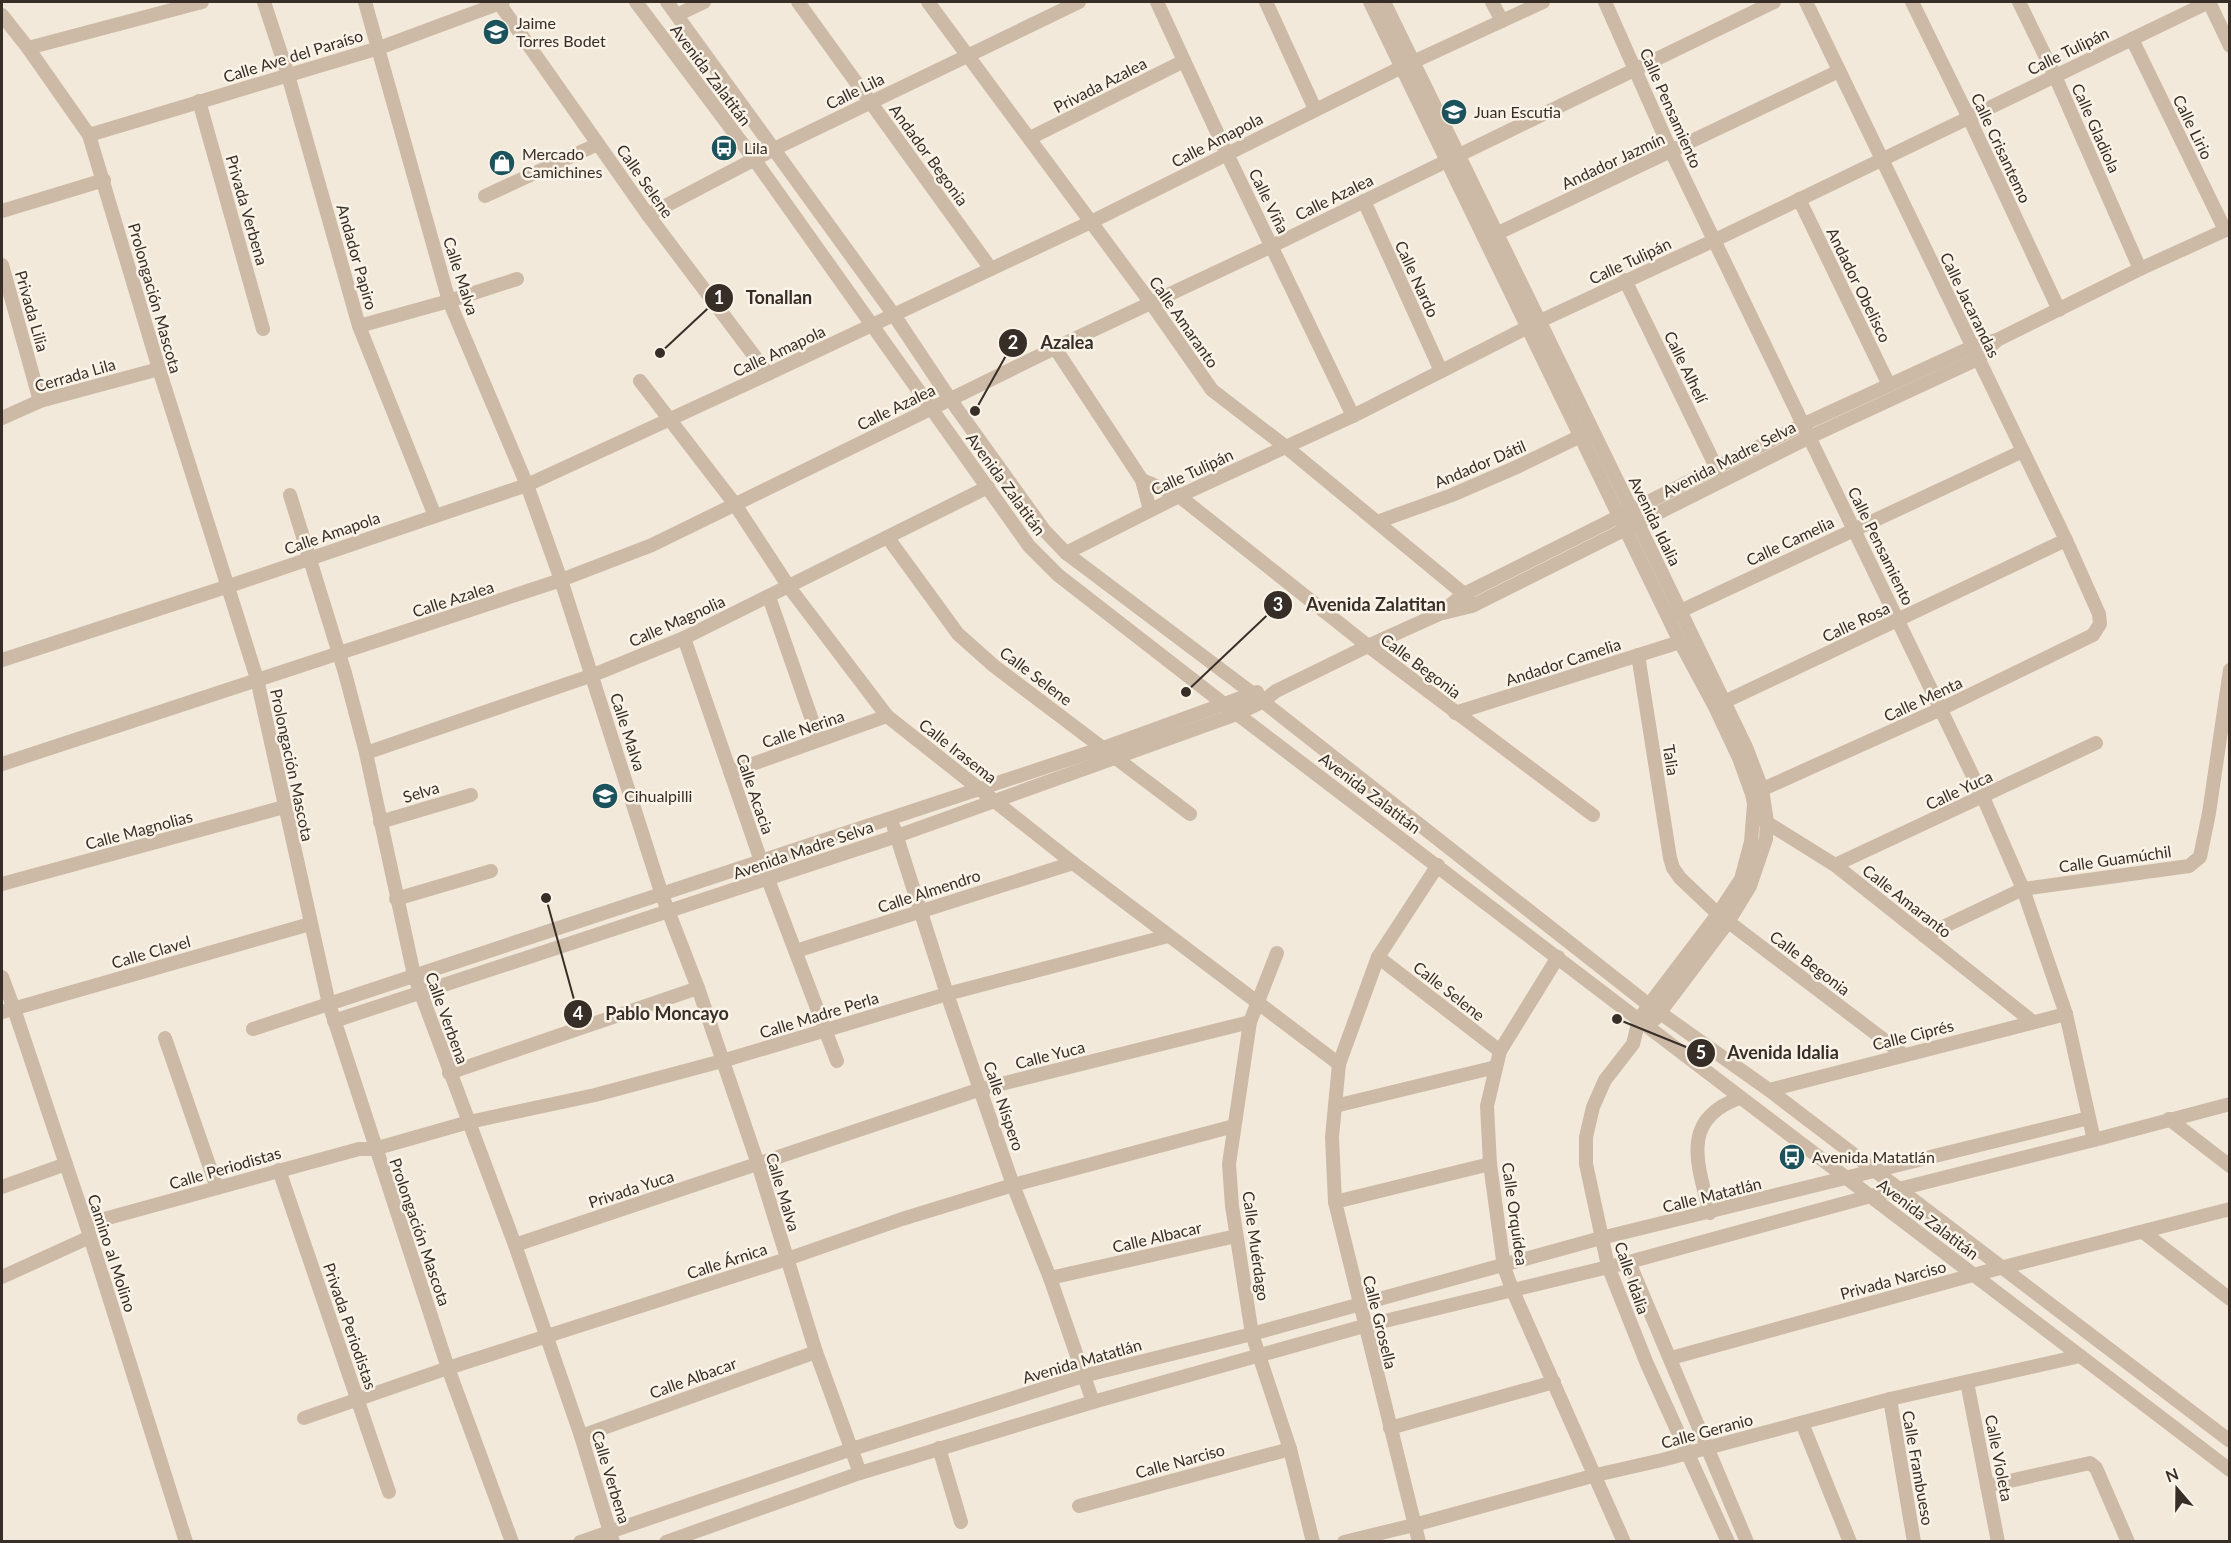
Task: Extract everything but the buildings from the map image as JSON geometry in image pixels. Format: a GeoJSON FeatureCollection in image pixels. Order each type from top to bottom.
{"type":"FeatureCollection","features":[{"type":"Feature","properties":{"kind":"street"},"geometry":{"type":"LineString","coordinates":[[28,48],[202,2]]}},
{"type":"Feature","properties":{"kind":"street","name":"Andador Papiro"},"geometry":{"type":"LineString","coordinates":[[264,2],[288,75],[359,326],[435,516]]}},
{"type":"Feature","properties":{"kind":"street","name":"Calle Malva"},"geometry":{"type":"LineString","coordinates":[[364,2],[379,48],[449,301],[527,485],[561,580],[662,895],[698,988],[758,1164],[816,1352],[860,1473]]}},
{"type":"Feature","properties":{"kind":"street","name":"Calle Ave del Paraíso"},"geometry":{"type":"LineString","coordinates":[[89,135],[379,48],[501,2]]}},
{"type":"Feature","properties":{"kind":"street","name":"Calle Selene"},"geometry":{"type":"LineString","coordinates":[[501,2],[648,215],[768,374]]}},
{"type":"Feature","properties":{"kind":"street","name":"Avenida Zalatitán"},"geometry":{"type":"LineString","coordinates":[[636,2],[754,159],[1029,546],[1058,575],[2229,1470]]}},
{"type":"Feature","properties":{"kind":"street","name":"Avenida Zalatitán"},"geometry":{"type":"LineString","coordinates":[[667,2],[894,315],[950,399],[1044,530],[1066,553],[1257,697],[1654,1009],[1769,1090],[2229,1441]]}},
{"type":"Feature","properties":{"kind":"street"},"geometry":{"type":"LineString","coordinates":[[676,15],[704,2]]}},
{"type":"Feature","properties":{"kind":"street","name":"Andador Begonia"},"geometry":{"type":"LineString","coordinates":[[798,2],[991,269]]}},
{"type":"Feature","properties":{"kind":"street","name":"Calle Amaranto"},"geometry":{"type":"LineString","coordinates":[[928,2],[969,54],[1212,390],[1286,447],[1468,600]]}},
{"type":"Feature","properties":{"kind":"street","name":"Calle Lila"},"geometry":{"type":"LineString","coordinates":[[648,215],[754,159],[969,54],[1052,7],[1078,2]]}},
{"type":"Feature","properties":{"kind":"street","name":"Calle Viña"},"geometry":{"type":"LineString","coordinates":[[1157,2],[1353,416]]}},
{"type":"Feature","properties":{"kind":"street"},"geometry":{"type":"LineString","coordinates":[[1266,2],[1315,109]]}},
{"type":"Feature","properties":{"kind":"street","name":"Avenida Idalia"},"geometry":{"type":"LineString","coordinates":[[1370,2],[1407,64]]}},
{"type":"Feature","properties":{"kind":"street","name":"Avenida Idalia"},"geometry":{"type":"LineString","coordinates":[[1383,2],[1407,64],[1629,520],[1675,614],[1725,702],[1746,747],[1767,822],[1766,839],[1750,886],[1723,918],[1644,1024]]}},
{"type":"Feature","properties":{"kind":"street"},"geometry":{"type":"LineString","coordinates":[[1492,2],[1502,21]]}},
{"type":"Feature","properties":{"kind":"street","name":"Calle Amapola"},"geometry":{"type":"LineString","coordinates":[[2,660],[527,485],[1091,222],[1407,64],[1543,2]]}},
{"type":"Feature","properties":{"kind":"street","name":"Calle Pensamiento"},"geometry":{"type":"LineString","coordinates":[[1605,2],[1671,151],[1983,797],[2023,890],[2066,1014],[2089,1118]]}},
{"type":"Feature","properties":{"kind":"street","name":"Calle Azalea"},"geometry":{"type":"LineString","coordinates":[[2,764],[561,580],[652,545],[734,503],[1272,246],[1774,2]]}},
{"type":"Feature","properties":{"kind":"street","name":"Calle Jacarandas"},"geometry":{"type":"LineString","coordinates":[[1806,2],[2066,540],[2099,614],[2100,624]]}},
{"type":"Feature","properties":{"kind":"street","name":"Calle Crisantemo"},"geometry":{"type":"LineString","coordinates":[[1912,2],[2059,310]]}},
{"type":"Feature","properties":{"kind":"street","name":"Calle Gladiola"},"geometry":{"type":"LineString","coordinates":[[2019,2],[2055,76],[2140,269]]}},
{"type":"Feature","properties":{"kind":"street"},"geometry":{"type":"LineString","coordinates":[[2209,2],[2229,46]]}},
{"type":"Feature","properties":{"kind":"street","name":"Calle Tulipán"},"geometry":{"type":"LineString","coordinates":[[1066,553],[1179,496],[1353,416],[1625,280],[1715,240],[2209,2]]}},
{"type":"Feature","properties":{"kind":"street","name":"Prolongación Mascota"},"geometry":{"type":"LineString","coordinates":[[2,15],[89,135],[159,369],[257,679],[328,1004],[448,1368],[512,1542]]}},
{"type":"Feature","properties":{"kind":"street","name":"Calle Lirio"},"geometry":{"type":"LineString","coordinates":[[2132,39],[2227,229]]}},
{"type":"Feature","properties":{"kind":"street","name":"Privada Azalea"},"geometry":{"type":"LineString","coordinates":[[1030,138],[1184,61]]}},
{"type":"Feature","properties":{"kind":"street","name":"Andador Jazmín"},"geometry":{"type":"LineString","coordinates":[[1498,233],[1839,71]]}},
{"type":"Feature","properties":{"kind":"street","name":"Privada Verbena"},"geometry":{"type":"LineString","coordinates":[[199,101],[263,329]]}},
{"type":"Feature","properties":{"kind":"street"},"geometry":{"type":"LineString","coordinates":[[485,196],[598,144]]}},
{"type":"Feature","properties":{"kind":"street","name":"Avenida Idalia"},"geometry":{"type":"LineString","coordinates":[[1452,157],[1498,233],[1534,324]]}},
{"type":"Feature","properties":{"kind":"street"},"geometry":{"type":"LineString","coordinates":[[2,211],[104,180]]}},
{"type":"Feature","properties":{"kind":"street","name":"Andador Obelisco"},"geometry":{"type":"LineString","coordinates":[[1799,199],[1889,385]]}},
{"type":"Feature","properties":{"kind":"street","name":"Calle Nardo"},"geometry":{"type":"LineString","coordinates":[[1364,201],[1441,370]]}},
{"type":"Feature","properties":{"kind":"street","name":"Avenida Madre Selva"},"geometry":{"type":"LineString","coordinates":[[253,1029],[1103,748],[1224,704],[1276,691],[1468,600],[1629,520],[1810,437],[1997,340],[2227,229]]}},
{"type":"Feature","properties":{"kind":"street","name":"Privada Lilia"},"geometry":{"type":"LineString","coordinates":[[2,265],[40,401]]}},
{"type":"Feature","properties":{"kind":"street"},"geometry":{"type":"LineString","coordinates":[[359,326],[517,279]]}},
{"type":"Feature","properties":{"kind":"street","name":"Calle Alhelí"},"geometry":{"type":"LineString","coordinates":[[1625,280],[1717,469]]}},
{"type":"Feature","properties":{"kind":"street"},"geometry":{"type":"LineString","coordinates":[[1055,348],[1142,480],[1150,510]]}},
{"type":"Feature","properties":{"kind":"street","name":"Avenida Madre Selva"},"geometry":{"type":"LineString","coordinates":[[1629,520],[1717,469],[1804,424],[1889,385],[1975,353]]}},
{"type":"Feature","properties":{"kind":"street","name":"Cerrada Lila"},"geometry":{"type":"LineString","coordinates":[[2,418],[40,401],[159,369]]}},
{"type":"Feature","properties":{"kind":"street","name":"Calle Irasema"},"geometry":{"type":"LineString","coordinates":[[640,381],[734,503],[789,587],[887,716],[1168,936],[1340,1064]]}},
{"type":"Feature","properties":{"kind":"street","name":"Andador Dátil"},"geometry":{"type":"LineString","coordinates":[[1377,522],[1462,491],[1587,433]]}},
{"type":"Feature","properties":{"kind":"street","name":"Calle Camelia"},"geometry":{"type":"LineString","coordinates":[[1675,614],[2023,451]]}},
{"type":"Feature","properties":{"kind":"street","name":"Calle Begonia"},"geometry":{"type":"LineString","coordinates":[[1142,480],[1179,496],[1368,646],[1593,815]]}},
{"type":"Feature","properties":{"kind":"street","name":"Calle Magnolia"},"geometry":{"type":"LineString","coordinates":[[366,753],[593,675],[684,638],[988,487]]}},
{"type":"Feature","properties":{"kind":"street","name":"Calle Verbena"},"geometry":{"type":"LineString","coordinates":[[290,495],[339,654],[366,753],[396,899],[419,993],[515,1245],[581,1436],[612,1536]]}},
{"type":"Feature","properties":{"kind":"street","name":"Calle Selene"},"geometry":{"type":"LineString","coordinates":[[888,538],[958,634],[994,666],[1190,814]]}},
{"type":"Feature","properties":{"kind":"street","name":"Calle Rosa"},"geometry":{"type":"LineString","coordinates":[[1725,702],[2066,540]]}},
{"type":"Feature","properties":{"kind":"street"},"geometry":{"type":"LineString","coordinates":[[769,597],[819,741]]}},
{"type":"Feature","properties":{"kind":"street","name":"Avenida Idalia"},"geometry":{"type":"LineString","coordinates":[[1675,614],[1680,642],[1757,791],[1751,842],[1741,879],[1723,918]]}},
{"type":"Feature","properties":{"kind":"street","name":"Calle Menta"},"geometry":{"type":"LineString","coordinates":[[1757,791],[1941,710],[2093,635],[2100,624]]}},
{"type":"Feature","properties":{"kind":"street","name":"Calle Acacia"},"geometry":{"type":"LineString","coordinates":[[684,638],[761,861],[837,1061]]}},
{"type":"Feature","properties":{"kind":"street","name":"Andador Camelia"},"geometry":{"type":"LineString","coordinates":[[1455,713],[1680,642]]}},
{"type":"Feature","properties":{"kind":"street","name":"Talia"},"geometry":{"type":"LineString","coordinates":[[1638,655],[1673,868]]}},
{"type":"Feature","properties":{"kind":"street","name":"Calle Guamúchil"},"geometry":{"type":"LineString","coordinates":[[1924,936],[2023,890],[2189,866],[2195,863],[2200,857],[2209,813],[2229,670]]}},
{"type":"Feature","properties":{"kind":"street","name":"Avenida Madre Selva"},"geometry":{"type":"LineString","coordinates":[[334,1021],[897,836],[1237,714],[1257,697]]}},
{"type":"Feature","properties":{"kind":"street","name":"Calle Nerina"},"geometry":{"type":"LineString","coordinates":[[730,772],[887,716]]}},
{"type":"Feature","properties":{"kind":"street","name":"Calle Yuca"},"geometry":{"type":"LineString","coordinates":[[1835,865],[2096,743]]}},
{"type":"Feature","properties":{"kind":"street","name":"Selva"},"geometry":{"type":"LineString","coordinates":[[380,822],[471,795]]}},
{"type":"Feature","properties":{"kind":"street","name":"Calle Magnolias"},"geometry":{"type":"LineString","coordinates":[[2,884],[284,807]]}},
{"type":"Feature","properties":{"kind":"street","name":"Calle Amaranto"},"geometry":{"type":"LineString","coordinates":[[1754,816],[1835,865],[2034,1022]]}},
{"type":"Feature","properties":{"kind":"street","name":"Calle Níspero"},"geometry":{"type":"LineString","coordinates":[[891,818],[947,994],[1013,1185],[1050,1278],[1093,1402]]}},
{"type":"Feature","properties":{"kind":"street","name":"Calle Almendro"},"geometry":{"type":"LineString","coordinates":[[796,951],[1073,863]]}},
{"type":"Feature","properties":{"kind":"street","name":"Calle Grosella"},"geometry":{"type":"LineString","coordinates":[[1419,1542],[1335,1202],[1332,1137],[1340,1064],[1378,957],[1438,865]]}},
{"type":"Feature","properties":{"kind":"street","name":"Calle Begonia"},"geometry":{"type":"LineString","coordinates":[[1673,868],[1680,878],[1723,918],[1904,1055]]}},
{"type":"Feature","properties":{"kind":"street"},"geometry":{"type":"LineString","coordinates":[[396,899],[491,872]]}},
{"type":"Feature","properties":{"kind":"street","name":"Calle Clavel"},"geometry":{"type":"LineString","coordinates":[[8,1011],[310,924]]}},
{"type":"Feature","properties":{"kind":"street","name":"Calle Madre Perla"},"geometry":{"type":"LineString","coordinates":[[374,1149],[469,1122],[596,1095],[722,1061],[947,994],[1168,936]]}},
{"type":"Feature","properties":{"kind":"street","name":"Calle Muérdago"},"geometry":{"type":"LineString","coordinates":[[1277,953],[1250,1022],[1229,1164],[1236,1236],[1252,1334],[1290,1449],[1313,1542]]}},
{"type":"Feature","properties":{"kind":"street","name":"Calle Selene"},"geometry":{"type":"LineString","coordinates":[[1378,957],[1500,1051]]}},
{"type":"Feature","properties":{"kind":"street","name":"Calle Orquídea"},"geometry":{"type":"LineString","coordinates":[[1558,957],[1500,1051],[1487,1106],[1490,1164],[1504,1267],[1624,1542]]}},
{"type":"Feature","properties":{"kind":"street","name":"Camino al Molino"},"geometry":{"type":"LineString","coordinates":[[2,977],[8,1011],[66,1164],[186,1542]]}},
{"type":"Feature","properties":{"kind":"street"},"geometry":{"type":"LineString","coordinates":[[449,1072],[698,988]]}},
{"type":"Feature","properties":{"kind":"street","name":"Calle Ciprés"},"geometry":{"type":"LineString","coordinates":[[1769,1090],[2066,1014]]}},
{"type":"Feature","properties":{"kind":"street","name":"Calle Yuca"},"geometry":{"type":"LineString","coordinates":[[758,1164],[981,1089],[1250,1022]]}},
{"type":"Feature","properties":{"kind":"street","name":"Calle Idalia"},"geometry":{"type":"LineString","coordinates":[[1644,1024],[1633,1044],[1605,1080],[1593,1107],[1586,1137],[1586,1164],[1608,1266],[1647,1364],[1728,1542]]}},
{"type":"Feature","properties":{"kind":"street"},"geometry":{"type":"LineString","coordinates":[[165,1038],[217,1188]]}},
{"type":"Feature","properties":{"kind":"street"},"geometry":{"type":"LineString","coordinates":[[1335,1106],[1496,1067]]}},
{"type":"Feature","properties":{"kind":"street"},"geometry":{"type":"LineString","coordinates":[[1710,1213],[1697,1157],[1698,1139],[1703,1125],[1713,1112],[1724,1103],[1740,1098]]}},
{"type":"Feature","properties":{"kind":"street"},"geometry":{"type":"LineString","coordinates":[[666,1542],[860,1473],[939,1448],[1258,1355],[1364,1326],[1629,1262],[1871,1196],[2229,1104]]}},
{"type":"Feature","properties":{"kind":"street"},"geometry":{"type":"LineString","coordinates":[[2089,1118],[2094,1140]]}},
{"type":"Feature","properties":{"kind":"street","name":"Calle Matatlán"},"geometry":{"type":"LineString","coordinates":[[1601,1238],[2089,1118]]}},
{"type":"Feature","properties":{"kind":"street"},"geometry":{"type":"LineString","coordinates":[[2169,1119],[2229,1166]]}},
{"type":"Feature","properties":{"kind":"street","name":"Calle Árnica"},"geometry":{"type":"LineString","coordinates":[[303,1418],[902,1219],[1013,1185],[1234,1126]]}},
{"type":"Feature","properties":{"kind":"street","name":"Calle Periodistas"},"geometry":{"type":"LineString","coordinates":[[2,1277],[88,1231],[279,1170],[359,1149],[374,1149]]}},
{"type":"Feature","properties":{"kind":"street"},"geometry":{"type":"LineString","coordinates":[[2,1187],[66,1164]]}},
{"type":"Feature","properties":{"kind":"street","name":"Privada Yuca"},"geometry":{"type":"LineString","coordinates":[[515,1245],[758,1164]]}},
{"type":"Feature","properties":{"kind":"street"},"geometry":{"type":"LineString","coordinates":[[1335,1202],[1490,1164]]}},
{"type":"Feature","properties":{"kind":"street","name":"Privada Periodistas"},"geometry":{"type":"LineString","coordinates":[[279,1170],[389,1492]]}},
{"type":"Feature","properties":{"kind":"street","name":"Privada Narciso"},"geometry":{"type":"LineString","coordinates":[[1671,1358],[2002,1267],[2229,1209]]}},
{"type":"Feature","properties":{"kind":"street"},"geometry":{"type":"LineString","coordinates":[[2143,1232],[2229,1299]]}},
{"type":"Feature","properties":{"kind":"street","name":"Calle Albacar"},"geometry":{"type":"LineString","coordinates":[[1050,1278],[1236,1236]]}},
{"type":"Feature","properties":{"kind":"street","name":"Avenida Matatlán"},"geometry":{"type":"LineString","coordinates":[[580,1542],[612,1536],[852,1449],[1083,1376],[1504,1267],[1601,1238]]}},
{"type":"Feature","properties":{"kind":"street","name":"Calle Idalia"},"geometry":{"type":"LineString","coordinates":[[1629,1262],[1747,1542]]}},
{"type":"Feature","properties":{"kind":"street","name":"Calle Albacar"},"geometry":{"type":"LineString","coordinates":[[581,1436],[816,1352]]}},
{"type":"Feature","properties":{"kind":"street","name":"Calle Geranio"},"geometry":{"type":"LineString","coordinates":[[1344,1542],[1890,1399],[2079,1356]]}},
{"type":"Feature","properties":{"kind":"street"},"geometry":{"type":"LineString","coordinates":[[1390,1428],[1554,1382]]}},
{"type":"Feature","properties":{"kind":"street","name":"Calle Violeta"},"geometry":{"type":"LineString","coordinates":[[1967,1382],[1998,1542]]}},
{"type":"Feature","properties":{"kind":"street","name":"Calle Frambueso"},"geometry":{"type":"LineString","coordinates":[[1890,1399],[1914,1542]]}},
{"type":"Feature","properties":{"kind":"street"},"geometry":{"type":"LineString","coordinates":[[1802,1423],[1850,1542]]}},
{"type":"Feature","properties":{"kind":"street"},"geometry":{"type":"LineString","coordinates":[[939,1448],[961,1522]]}},
{"type":"Feature","properties":{"kind":"street","name":"Calle Narciso"},"geometry":{"type":"LineString","coordinates":[[1079,1506],[1290,1449]]}},
{"type":"Feature","properties":{"kind":"street"},"geometry":{"type":"LineString","coordinates":[[1987,1486],[2090,1462],[2096,1468],[2128,1542]]}},
{"type":"Feature","properties":{"kind":"place","name":"Jaime Torres Bodet"},"geometry":{"type":"Point","coordinates":[496,32]}},
{"type":"Feature","properties":{"kind":"place","name":"Juan Escutia"},"geometry":{"type":"Point","coordinates":[1454,112]}},
{"type":"Feature","properties":{"kind":"place","name":"Lila"},"geometry":{"type":"Point","coordinates":[724,148]}},
{"type":"Feature","properties":{"kind":"place","name":"Mercado Camichines"},"geometry":{"type":"Point","coordinates":[502,163]}},
{"type":"Feature","properties":{"kind":"place","name":"Tonallan"},"geometry":{"type":"Point","coordinates":[660,353]}},
{"type":"Feature","properties":{"kind":"place","name":"Azalea"},"geometry":{"type":"Point","coordinates":[975,411]}},
{"type":"Feature","properties":{"kind":"place","name":"Avenida Zalatitan"},"geometry":{"type":"Point","coordinates":[1186,692]}},
{"type":"Feature","properties":{"kind":"place","name":"Cihualpilli"},"geometry":{"type":"Point","coordinates":[605,796]}},
{"type":"Feature","properties":{"kind":"place","name":"Pablo Moncayo"},"geometry":{"type":"Point","coordinates":[546,898]}},
{"type":"Feature","properties":{"kind":"place","name":"Avenida Idalia"},"geometry":{"type":"Point","coordinates":[1617,1019]}},
{"type":"Feature","properties":{"kind":"place","name":"Avenida Matatlán"},"geometry":{"type":"Point","coordinates":[1792,1157]}}]}
